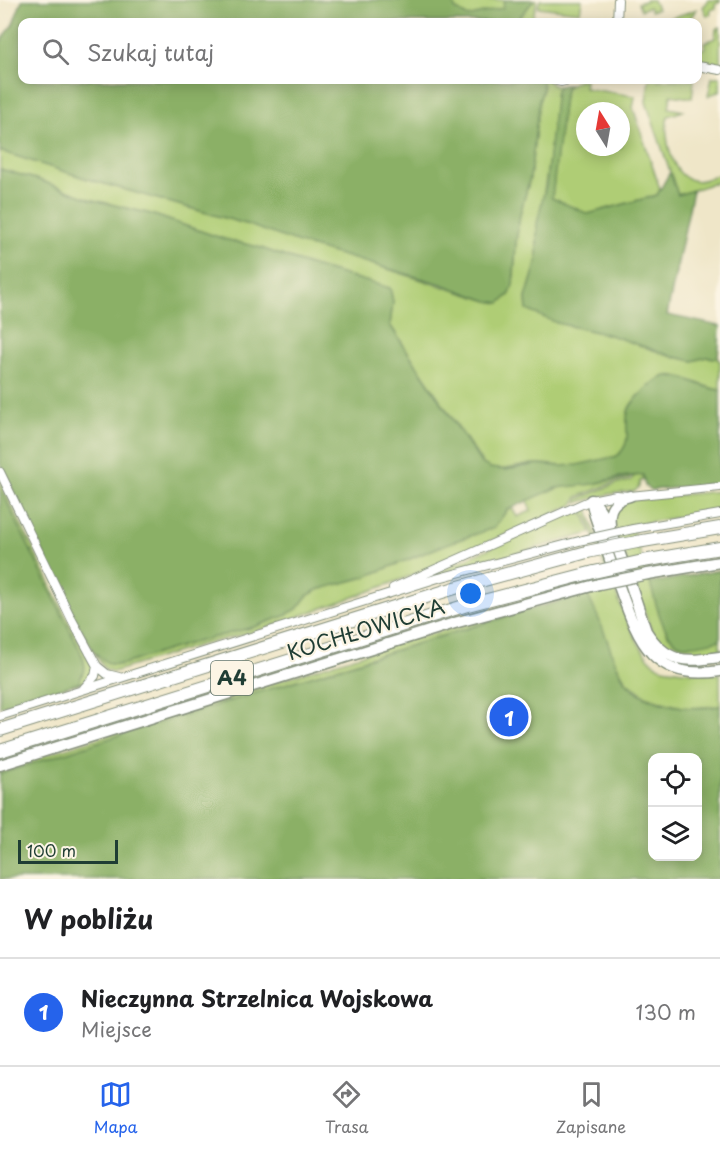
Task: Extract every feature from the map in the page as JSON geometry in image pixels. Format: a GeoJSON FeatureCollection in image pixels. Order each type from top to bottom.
{"type":"FeatureCollection","features":[{"type":"Feature","properties":{"kind":"highway","name":"A4"},"geometry":{"type":"LineString","coordinates":[[0,730],[434,594],[588,552],[720,528]]}},
{"type":"Feature","properties":{"kind":"highway","name":"A4"},"geometry":{"type":"LineString","coordinates":[[0,751],[464,606],[597,578],[643,561],[720,548]]}},
{"type":"Feature","properties":{"kind":"main road"},"geometry":{"type":"LineString","coordinates":[[611,531],[610,508],[616,501],[630,496]]}},
{"type":"Feature","properties":{"kind":"main road"},"geometry":{"type":"LineString","coordinates":[[591,500],[599,506],[611,531],[644,625],[654,642],[662,651],[682,660],[720,657]]}},
{"type":"Feature","properties":{"kind":"main road"},"geometry":{"type":"LineString","coordinates":[[591,500],[630,618],[645,648],[656,659],[677,670],[697,673],[720,671]]}},
{"type":"Feature","properties":{"kind":"main road","name":"KOCHŁOWICKA"},"geometry":{"type":"LineString","coordinates":[[0,765],[597,578],[648,574],[717,563]]}},
{"type":"Feature","properties":{"kind":"street"},"geometry":{"type":"LineString","coordinates":[[617,18],[618,0]]}},
{"type":"Feature","properties":{"kind":"street"},"geometry":{"type":"LineString","coordinates":[[702,67],[720,70]]}},
{"type":"Feature","properties":{"kind":"street"},"geometry":{"type":"LineString","coordinates":[[0,472],[97,666],[107,674],[121,678]]}},
{"type":"Feature","properties":{"kind":"street"},"geometry":{"type":"LineString","coordinates":[[354,605],[591,500],[615,495],[630,496],[720,487]]}},
{"type":"Feature","properties":{"kind":"street","name":"KOCHŁOWICKA"},"geometry":{"type":"LineString","coordinates":[[121,678],[490,563],[633,529],[720,514]]}},
{"type":"Feature","properties":{"kind":"street"},"geometry":{"type":"LineString","coordinates":[[81,690],[95,676],[97,666]]}},
{"type":"Feature","properties":{"kind":"street"},"geometry":{"type":"LineString","coordinates":[[0,716],[121,678]]}},
{"type":"Feature","properties":{"kind":"green space"},"geometry":{"type":"Polygon","coordinates":[[[22,0],[453,0],[455,9],[468,17],[503,8],[504,0],[534,0],[519,18],[18,18],[18,84],[542,84],[530,178],[520,214],[513,285],[510,294],[500,303],[488,301],[441,284],[302,244],[246,224],[91,180],[0,151],[0,43],[13,24],[22,0]]]}},
{"type":"Feature","properties":{"kind":"green space"},"geometry":{"type":"Polygon","coordinates":[[[453,0],[504,0],[503,8],[468,17],[455,9],[453,0]]]}},
{"type":"Feature","properties":{"kind":"green space"},"geometry":{"type":"Polygon","coordinates":[[[534,0],[537,0],[533,18],[519,18],[534,0]]]}},
{"type":"Feature","properties":{"kind":"green space"},"geometry":{"type":"Polygon","coordinates":[[[540,0],[582,0],[580,12],[538,7],[540,0]]]}},
{"type":"Feature","properties":{"kind":"green space"},"geometry":{"type":"Polygon","coordinates":[[[653,0],[657,9],[651,11],[649,7],[641,10],[638,3],[653,0]]]}},
{"type":"Feature","properties":{"kind":"green space"},"geometry":{"type":"Polygon","coordinates":[[[709,0],[720,0],[720,2],[715,4],[716,8],[710,10],[711,14],[707,16],[703,7],[709,0]]]}},
{"type":"Feature","properties":{"kind":"green space"},"geometry":{"type":"Polygon","coordinates":[[[697,9],[690,18],[671,18],[697,9]]]}},
{"type":"Feature","properties":{"kind":"green space"},"geometry":{"type":"Polygon","coordinates":[[[720,27],[720,63],[702,61],[704,43],[715,38],[716,29],[720,27]]]}},
{"type":"Feature","properties":{"kind":"green space"},"geometry":{"type":"Polygon","coordinates":[[[712,77],[720,77],[720,91],[708,96],[712,77]]]}},
{"type":"Feature","properties":{"kind":"green space"},"geometry":{"type":"Polygon","coordinates":[[[542,84],[559,86],[555,95],[553,133],[537,237],[537,261],[526,298],[527,310],[557,323],[610,335],[671,356],[693,361],[706,357],[718,358],[720,361],[720,390],[673,376],[654,382],[635,399],[629,408],[625,449],[614,458],[589,464],[564,466],[532,464],[495,469],[483,464],[390,325],[393,302],[390,288],[309,265],[258,247],[224,239],[151,214],[90,199],[39,180],[0,169],[0,151],[500,303],[510,294],[514,279],[520,214],[530,178],[539,102],[542,84]]]}},
{"type":"Feature","properties":{"kind":"green space"},"geometry":{"type":"Polygon","coordinates":[[[569,84],[565,88],[552,198],[588,214],[657,195],[670,172],[678,195],[693,190],[667,315],[720,326],[718,358],[706,357],[693,361],[671,356],[610,335],[557,323],[527,310],[526,298],[537,261],[537,223],[546,184],[556,89],[569,84]]]}},
{"type":"Feature","properties":{"kind":"green space"},"geometry":{"type":"Polygon","coordinates":[[[572,84],[584,84],[584,88],[635,96],[633,108],[660,189],[657,195],[588,214],[551,198],[565,88],[572,84]]]}},
{"type":"Feature","properties":{"kind":"green space"},"geometry":{"type":"Polygon","coordinates":[[[648,84],[694,84],[692,98],[671,95],[669,108],[683,111],[668,116],[667,133],[670,153],[679,171],[685,177],[699,181],[720,174],[720,181],[678,195],[646,102],[648,84]]]}},
{"type":"Feature","properties":{"kind":"green space"},"geometry":{"type":"Polygon","coordinates":[[[0,169],[39,180],[90,199],[151,214],[224,239],[258,247],[309,265],[390,288],[393,302],[390,325],[481,463],[490,468],[505,470],[537,464],[577,465],[617,456],[627,439],[629,409],[637,397],[656,380],[664,377],[681,377],[720,390],[720,484],[651,490],[645,486],[643,475],[556,488],[507,510],[494,528],[449,543],[365,577],[317,590],[307,596],[297,609],[284,616],[254,627],[124,664],[109,664],[94,652],[74,617],[0,464],[0,169]]]}},
{"type":"Feature","properties":{"kind":"green space"},"geometry":{"type":"Polygon","coordinates":[[[643,475],[643,480],[640,481],[635,491],[609,494],[577,503],[578,499],[618,483],[631,481],[634,476],[643,475]]]}},
{"type":"Feature","properties":{"kind":"green space"},"geometry":{"type":"Polygon","coordinates":[[[632,476],[577,497],[573,505],[408,577],[257,631],[200,645],[113,672],[104,668],[94,652],[109,664],[120,665],[254,627],[297,609],[307,596],[317,590],[365,577],[449,543],[494,528],[507,510],[512,507],[517,517],[531,511],[527,500],[564,486],[594,484],[632,476]]]}},
{"type":"Feature","properties":{"kind":"green space"},"geometry":{"type":"Polygon","coordinates":[[[0,481],[93,666],[93,673],[86,681],[77,684],[83,671],[83,657],[0,488],[0,481]]]}},
{"type":"Feature","properties":{"kind":"green space"},"geometry":{"type":"Polygon","coordinates":[[[0,488],[83,657],[85,667],[79,683],[0,707],[0,488]]]}},
{"type":"Feature","properties":{"kind":"green space"},"geometry":{"type":"Polygon","coordinates":[[[720,491],[720,510],[631,525],[668,635],[686,644],[720,640],[720,653],[689,656],[666,647],[651,630],[612,518],[621,501],[720,491]]]}},
{"type":"Feature","properties":{"kind":"green space"},"geometry":{"type":"Polygon","coordinates":[[[586,507],[617,595],[638,642],[649,658],[660,667],[720,674],[720,706],[687,708],[666,703],[646,696],[627,682],[615,662],[587,594],[612,591],[588,518],[580,509],[586,507]]]}},
{"type":"Feature","properties":{"kind":"green space"},"geometry":{"type":"Polygon","coordinates":[[[576,510],[585,517],[591,533],[427,578],[427,576],[576,510]]]}},
{"type":"Feature","properties":{"kind":"green space"},"geometry":{"type":"Polygon","coordinates":[[[720,570],[720,640],[691,645],[675,642],[661,619],[650,583],[720,570]]]}},
{"type":"Feature","properties":{"kind":"green space"},"geometry":{"type":"Polygon","coordinates":[[[587,594],[617,667],[630,686],[653,700],[666,704],[694,708],[720,706],[720,879],[0,879],[0,774],[151,725],[534,608],[587,594]]]}},
{"type":"Feature","properties":{"kind":"green space"},"geometry":{"type":"Polygon","coordinates":[[[523,611],[151,725],[0,774],[0,769],[408,640],[523,611]]]}},
{"type":"Feature","properties":{"kind":"place","name":"Nieczynna Strzelnica Wojskowa"},"geometry":{"type":"Point","coordinates":[509,717]}}]}
